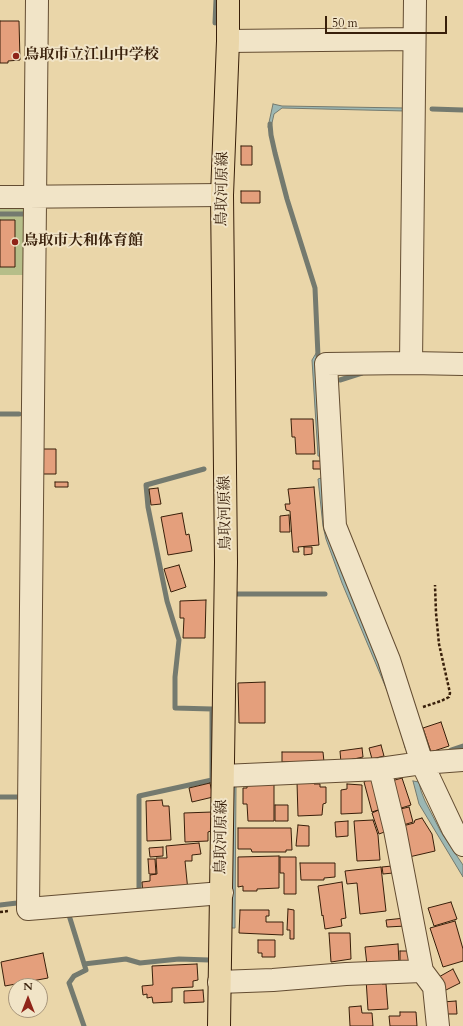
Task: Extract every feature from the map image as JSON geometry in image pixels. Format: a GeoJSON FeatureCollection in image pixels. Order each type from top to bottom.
{"type":"FeatureCollection","features":[{"type":"Feature","properties":{"kind":"main road","name":"鳥取河原線"},"geometry":{"type":"LineString","coordinates":[[219,1026],[226,562],[222,195],[228,41],[228,0]]}},
{"type":"Feature","properties":{"kind":"street"},"geometry":{"type":"LineString","coordinates":[[37,0],[28,909],[222,893]]}},
{"type":"Feature","properties":{"kind":"street"},"geometry":{"type":"LineString","coordinates":[[411,363],[415,0]]}},
{"type":"Feature","properties":{"kind":"street"},"geometry":{"type":"LineString","coordinates":[[228,41],[414,39]]}},
{"type":"Feature","properties":{"kind":"street"},"geometry":{"type":"LineString","coordinates":[[0,198],[222,195]]}},
{"type":"Feature","properties":{"kind":"street"},"geometry":{"type":"LineString","coordinates":[[463,364],[326,364],[335,526],[389,660],[422,763],[453,829],[463,845]]}},
{"type":"Feature","properties":{"kind":"street"},"geometry":{"type":"LineString","coordinates":[[223,776],[380,769],[422,763],[463,760]]}},
{"type":"Feature","properties":{"kind":"street"},"geometry":{"type":"LineString","coordinates":[[380,769],[395,830],[422,971],[434,987],[438,1026]]}},
{"type":"Feature","properties":{"kind":"street"},"geometry":{"type":"LineString","coordinates":[[219,982],[422,971]]}},
{"type":"Feature","properties":{"kind":"path"},"geometry":{"type":"LineString","coordinates":[[406,712],[441,701],[449,696],[450,693],[439,644],[435,585]]}},
{"type":"Feature","properties":{"kind":"green space","name":"鳥取市大和体育館"},"geometry":{"type":"Polygon","coordinates":[[[0,209],[30,209],[29,275],[0,275],[0,209]]]}},
{"type":"Feature","properties":{"kind":"water"},"geometry":{"type":"Polygon","coordinates":[[[273,104],[282,106],[405,108],[405,111],[282,108],[274,114],[270,132],[268,127],[273,104]]]}},
{"type":"Feature","properties":{"kind":"water"},"geometry":{"type":"Polygon","coordinates":[[[318,350],[321,359],[326,457],[318,456],[312,360],[318,350]]]}},
{"type":"Feature","properties":{"kind":"water"},"geometry":{"type":"Polygon","coordinates":[[[327,476],[410,745],[405,748],[399,719],[342,583],[326,539],[323,526],[318,479],[327,476]]]}},
{"type":"Feature","properties":{"kind":"water"},"geometry":{"type":"Polygon","coordinates":[[[413,781],[419,782],[425,801],[441,832],[463,865],[463,877],[419,804],[413,781]]]}},
{"type":"Feature","properties":{"kind":"water"},"geometry":{"type":"Polygon","coordinates":[[[233,786],[236,786],[235,928],[231,928],[233,786]]]}},
{"type":"Feature","properties":{"kind":"building"},"geometry":{"type":"Polygon","coordinates":[[[0,21],[19,21],[20,60],[0,63],[0,21]]]}},
{"type":"Feature","properties":{"kind":"building"},"geometry":{"type":"Polygon","coordinates":[[[241,146],[252,146],[252,165],[241,165],[241,146]]]}},
{"type":"Feature","properties":{"kind":"building"},"geometry":{"type":"Polygon","coordinates":[[[241,191],[260,191],[260,203],[241,203],[241,191]]]}},
{"type":"Feature","properties":{"kind":"building"},"geometry":{"type":"Polygon","coordinates":[[[0,220],[15,220],[15,267],[0,267],[0,220]]]}},
{"type":"Feature","properties":{"kind":"building"},"geometry":{"type":"Polygon","coordinates":[[[291,419],[313,419],[315,454],[296,454],[295,437],[292,437],[291,419]]]}},
{"type":"Feature","properties":{"kind":"building"},"geometry":{"type":"Polygon","coordinates":[[[41,449],[56,449],[56,474],[41,474],[41,449]]]}},
{"type":"Feature","properties":{"kind":"building"},"geometry":{"type":"Polygon","coordinates":[[[313,461],[326,461],[326,469],[313,469],[313,461]]]}},
{"type":"Feature","properties":{"kind":"building"},"geometry":{"type":"Polygon","coordinates":[[[55,482],[68,482],[68,487],[55,487],[55,482]]]}},
{"type":"Feature","properties":{"kind":"building"},"geometry":{"type":"Polygon","coordinates":[[[314,487],[319,545],[298,547],[299,552],[293,552],[290,511],[286,510],[285,504],[290,504],[288,489],[314,487]]]}},
{"type":"Feature","properties":{"kind":"building"},"geometry":{"type":"Polygon","coordinates":[[[158,488],[161,504],[151,505],[149,489],[158,488]]]}},
{"type":"Feature","properties":{"kind":"building"},"geometry":{"type":"Polygon","coordinates":[[[182,513],[186,535],[189,534],[192,551],[168,555],[161,517],[182,513]]]}},
{"type":"Feature","properties":{"kind":"building"},"geometry":{"type":"Polygon","coordinates":[[[289,515],[290,532],[280,532],[280,516],[289,515]]]}},
{"type":"Feature","properties":{"kind":"building"},"geometry":{"type":"Polygon","coordinates":[[[304,547],[312,547],[312,554],[304,555],[304,547]]]}},
{"type":"Feature","properties":{"kind":"building"},"geometry":{"type":"Polygon","coordinates":[[[179,565],[186,587],[171,592],[164,569],[179,565]]]}},
{"type":"Feature","properties":{"kind":"building"},"geometry":{"type":"Polygon","coordinates":[[[206,600],[205,638],[183,638],[184,618],[180,618],[180,601],[206,600]]]}},
{"type":"Feature","properties":{"kind":"building"},"geometry":{"type":"Polygon","coordinates":[[[265,682],[265,723],[239,723],[238,683],[265,682]]]}},
{"type":"Feature","properties":{"kind":"building"},"geometry":{"type":"Polygon","coordinates":[[[441,722],[449,746],[431,752],[423,728],[441,722]]]}},
{"type":"Feature","properties":{"kind":"building"},"geometry":{"type":"Polygon","coordinates":[[[381,745],[384,756],[372,759],[369,748],[381,745]]]}},
{"type":"Feature","properties":{"kind":"building"},"geometry":{"type":"Polygon","coordinates":[[[362,748],[363,757],[341,763],[340,751],[362,748]]]}},
{"type":"Feature","properties":{"kind":"building"},"geometry":{"type":"Polygon","coordinates":[[[282,752],[323,752],[324,762],[282,762],[282,752]]]}},
{"type":"Feature","properties":{"kind":"building"},"geometry":{"type":"Polygon","coordinates":[[[372,777],[381,809],[372,812],[364,782],[372,777]]]}},
{"type":"Feature","properties":{"kind":"building"},"geometry":{"type":"Polygon","coordinates":[[[402,778],[411,805],[398,809],[388,782],[402,778]]]}},
{"type":"Feature","properties":{"kind":"building"},"geometry":{"type":"Polygon","coordinates":[[[314,781],[314,784],[320,784],[320,787],[326,787],[326,803],[323,804],[322,815],[298,816],[297,782],[314,781]]]}},
{"type":"Feature","properties":{"kind":"building"},"geometry":{"type":"Polygon","coordinates":[[[247,782],[274,783],[274,821],[248,821],[247,804],[243,804],[243,788],[247,788],[247,782]]]}},
{"type":"Feature","properties":{"kind":"building"},"geometry":{"type":"Polygon","coordinates":[[[210,783],[213,797],[192,802],[189,788],[210,783]]]}},
{"type":"Feature","properties":{"kind":"building"},"geometry":{"type":"Polygon","coordinates":[[[347,784],[362,785],[362,813],[341,814],[341,790],[347,789],[347,784]]]}},
{"type":"Feature","properties":{"kind":"building"},"geometry":{"type":"Polygon","coordinates":[[[162,800],[163,806],[169,806],[171,840],[147,841],[146,801],[162,800]]]}},
{"type":"Feature","properties":{"kind":"building"},"geometry":{"type":"Polygon","coordinates":[[[275,805],[288,805],[288,821],[275,821],[275,805]]]}},
{"type":"Feature","properties":{"kind":"building"},"geometry":{"type":"Polygon","coordinates":[[[409,807],[413,822],[400,826],[396,810],[409,807]]]}},
{"type":"Feature","properties":{"kind":"building"},"geometry":{"type":"Polygon","coordinates":[[[381,809],[387,831],[379,834],[372,813],[381,809]]]}},
{"type":"Feature","properties":{"kind":"building"},"geometry":{"type":"Polygon","coordinates":[[[212,812],[212,825],[211,831],[208,832],[208,841],[185,842],[184,813],[212,812]]]}},
{"type":"Feature","properties":{"kind":"building"},"geometry":{"type":"Polygon","coordinates":[[[422,818],[432,834],[435,851],[409,857],[399,827],[414,823],[415,820],[422,818]]]}},
{"type":"Feature","properties":{"kind":"building"},"geometry":{"type":"Polygon","coordinates":[[[373,820],[378,835],[380,860],[357,861],[354,821],[373,820]]]}},
{"type":"Feature","properties":{"kind":"building"},"geometry":{"type":"Polygon","coordinates":[[[348,821],[348,836],[336,837],[335,822],[348,821]]]}},
{"type":"Feature","properties":{"kind":"building"},"geometry":{"type":"Polygon","coordinates":[[[298,825],[309,826],[309,846],[296,846],[298,825]]]}},
{"type":"Feature","properties":{"kind":"building"},"geometry":{"type":"Polygon","coordinates":[[[238,828],[291,828],[292,850],[286,850],[286,852],[252,852],[251,849],[238,849],[238,828]]]}},
{"type":"Feature","properties":{"kind":"building"},"geometry":{"type":"Polygon","coordinates":[[[199,843],[201,854],[192,855],[192,861],[185,861],[188,891],[143,895],[142,882],[150,881],[150,875],[157,874],[156,858],[167,858],[166,846],[199,843]]]}},
{"type":"Feature","properties":{"kind":"building"},"geometry":{"type":"Polygon","coordinates":[[[163,847],[163,856],[150,857],[149,848],[163,847]]]}},
{"type":"Feature","properties":{"kind":"building"},"geometry":{"type":"Polygon","coordinates":[[[279,856],[279,888],[243,891],[243,886],[238,887],[238,857],[279,856]]]}},
{"type":"Feature","properties":{"kind":"building"},"geometry":{"type":"Polygon","coordinates":[[[280,857],[296,857],[296,894],[284,894],[284,873],[280,873],[280,857]]]}},
{"type":"Feature","properties":{"kind":"building"},"geometry":{"type":"Polygon","coordinates":[[[148,859],[155,859],[156,874],[149,874],[148,859]]]}},
{"type":"Feature","properties":{"kind":"building"},"geometry":{"type":"Polygon","coordinates":[[[300,863],[335,863],[335,877],[324,878],[324,880],[301,880],[300,863]]]}},
{"type":"Feature","properties":{"kind":"building"},"geometry":{"type":"Polygon","coordinates":[[[392,866],[393,873],[383,874],[382,867],[392,866]]]}},
{"type":"Feature","properties":{"kind":"building"},"geometry":{"type":"Polygon","coordinates":[[[381,867],[386,911],[360,914],[357,883],[347,884],[345,871],[381,867]]]}},
{"type":"Feature","properties":{"kind":"building"},"geometry":{"type":"Polygon","coordinates":[[[342,882],[346,918],[341,919],[342,926],[325,929],[318,886],[342,882]]]}},
{"type":"Feature","properties":{"kind":"building"},"geometry":{"type":"Polygon","coordinates":[[[451,902],[457,919],[434,926],[428,908],[451,902]]]}},
{"type":"Feature","properties":{"kind":"building"},"geometry":{"type":"Polygon","coordinates":[[[288,909],[294,910],[294,939],[290,939],[290,930],[287,930],[288,909]]]}},
{"type":"Feature","properties":{"kind":"building"},"geometry":{"type":"Polygon","coordinates":[[[240,910],[269,910],[269,916],[266,916],[266,922],[283,922],[283,935],[239,933],[240,910]]]}},
{"type":"Feature","properties":{"kind":"building"},"geometry":{"type":"Polygon","coordinates":[[[405,918],[406,926],[387,927],[386,920],[405,918]]]}},
{"type":"Feature","properties":{"kind":"building"},"geometry":{"type":"Polygon","coordinates":[[[455,921],[463,949],[463,961],[443,967],[430,928],[455,921]]]}},
{"type":"Feature","properties":{"kind":"building"},"geometry":{"type":"Polygon","coordinates":[[[329,933],[350,933],[351,959],[331,962],[329,933]]]}},
{"type":"Feature","properties":{"kind":"building"},"geometry":{"type":"Polygon","coordinates":[[[258,940],[275,940],[275,957],[262,957],[262,953],[258,953],[258,940]]]}},
{"type":"Feature","properties":{"kind":"building"},"geometry":{"type":"Polygon","coordinates":[[[398,944],[399,962],[367,965],[365,947],[398,944]]]}},
{"type":"Feature","properties":{"kind":"building"},"geometry":{"type":"Polygon","coordinates":[[[400,951],[409,951],[409,961],[400,962],[400,951]]]}},
{"type":"Feature","properties":{"kind":"building"},"geometry":{"type":"Polygon","coordinates":[[[43,953],[48,978],[8,978],[8,985],[5,986],[1,962],[43,953]]]}},
{"type":"Feature","properties":{"kind":"building"},"geometry":{"type":"Polygon","coordinates":[[[197,964],[198,980],[193,981],[193,987],[172,988],[172,1002],[153,1003],[152,997],[147,998],[147,994],[143,995],[142,986],[153,985],[152,966],[197,964]]]}},
{"type":"Feature","properties":{"kind":"building"},"geometry":{"type":"Polygon","coordinates":[[[453,969],[460,983],[444,991],[437,978],[453,969]]]}},
{"type":"Feature","properties":{"kind":"building"},"geometry":{"type":"Polygon","coordinates":[[[381,978],[382,984],[386,984],[388,1009],[368,1010],[366,979],[381,978]]]}},
{"type":"Feature","properties":{"kind":"building"},"geometry":{"type":"Polygon","coordinates":[[[203,990],[204,1002],[184,1003],[184,991],[203,990]]]}},
{"type":"Feature","properties":{"kind":"building"},"geometry":{"type":"Polygon","coordinates":[[[456,1001],[457,1014],[442,1014],[442,1002],[456,1001]]]}},
{"type":"Feature","properties":{"kind":"building"},"geometry":{"type":"Polygon","coordinates":[[[361,1006],[362,1013],[372,1013],[373,1026],[350,1026],[349,1007],[361,1006]]]}},
{"type":"Feature","properties":{"kind":"building"},"geometry":{"type":"Polygon","coordinates":[[[400,1012],[416,1012],[417,1026],[390,1026],[389,1016],[400,1016],[400,1012]]]}},
{"type":"Feature","properties":{"kind":"waterway"},"geometry":{"type":"LineString","coordinates":[[215,23],[216,0]]}},
{"type":"Feature","properties":{"kind":"waterway"},"geometry":{"type":"LineString","coordinates":[[432,109],[463,110]]}},
{"type":"Feature","properties":{"kind":"waterway"},"geometry":{"type":"LineString","coordinates":[[270,124],[275,153],[287,199],[315,288],[318,356]]}},
{"type":"Feature","properties":{"kind":"waterway"},"geometry":{"type":"LineString","coordinates":[[0,214],[27,214]]}},
{"type":"Feature","properties":{"kind":"waterway"},"geometry":{"type":"LineString","coordinates":[[340,380],[362,373]]}},
{"type":"Feature","properties":{"kind":"waterway"},"geometry":{"type":"LineString","coordinates":[[0,414],[19,414]]}},
{"type":"Feature","properties":{"kind":"waterway"},"geometry":{"type":"LineString","coordinates":[[139,893],[139,796],[212,780],[212,709],[175,708],[175,677],[179,640],[167,601],[148,507],[146,485],[204,469]]}},
{"type":"Feature","properties":{"kind":"waterway"},"geometry":{"type":"LineString","coordinates":[[236,594],[325,594]]}},
{"type":"Feature","properties":{"kind":"waterway"},"geometry":{"type":"LineString","coordinates":[[451,750],[463,746]]}},
{"type":"Feature","properties":{"kind":"waterway"},"geometry":{"type":"LineString","coordinates":[[0,797],[22,797]]}},
{"type":"Feature","properties":{"kind":"waterway"},"geometry":{"type":"LineString","coordinates":[[0,905],[17,903],[21,899]]}},
{"type":"Feature","properties":{"kind":"waterway"},"geometry":{"type":"LineString","coordinates":[[68,912],[86,970],[74,976],[69,983],[84,1026]]}},
{"type":"Feature","properties":{"kind":"waterway"},"geometry":{"type":"LineString","coordinates":[[84,964],[126,959],[140,963],[179,959],[209,960]]}},
{"type":"Feature","properties":{"kind":"place","name":"鳥取市立江山中学校"},"geometry":{"type":"Point","coordinates":[16,56]}},
{"type":"Feature","properties":{"kind":"place","name":"鳥取市大和体育館"},"geometry":{"type":"Point","coordinates":[15,242]}}]}
